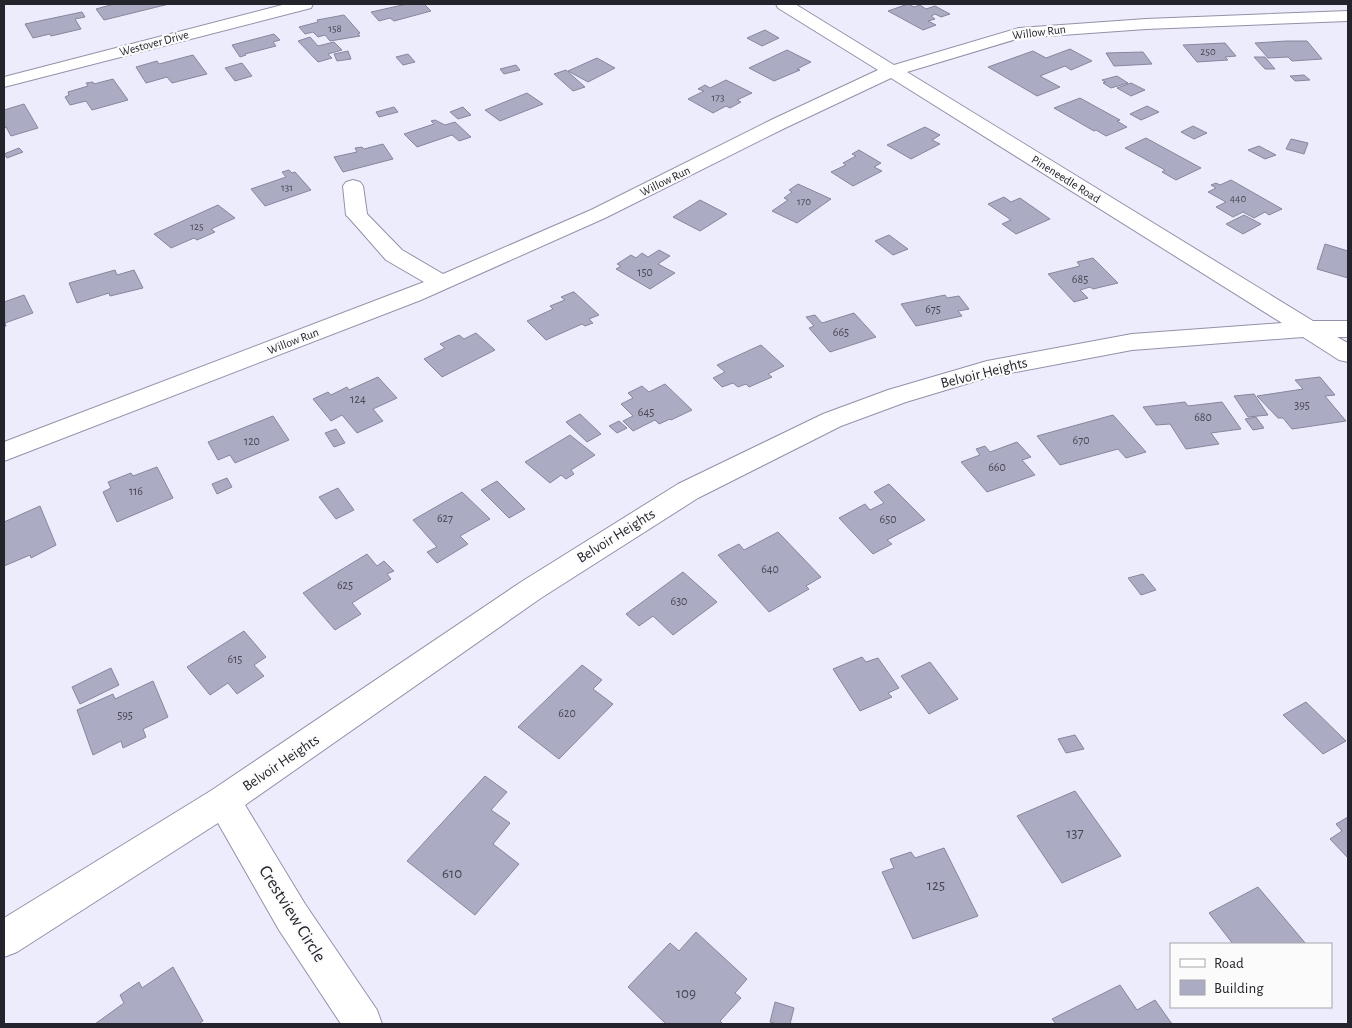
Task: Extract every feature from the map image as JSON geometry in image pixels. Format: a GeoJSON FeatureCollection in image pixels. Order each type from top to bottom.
{"type":"FeatureCollection","features":[{"type":"Feature","properties":{"kind":"street","name":"Westover Drive"},"geometry":{"type":"LineString","coordinates":[[4,82],[305,4]]}},
{"type":"Feature","properties":{"kind":"street","name":"Pineneedle Road"},"geometry":{"type":"LineString","coordinates":[[784,4],[1348,354]]}},
{"type":"Feature","properties":{"kind":"street","name":"Willow Run"},"geometry":{"type":"LineString","coordinates":[[4,452],[406,298],[598,214],[778,124],[892,71],[1019,32],[1155,23],[1348,16]]}},
{"type":"Feature","properties":{"kind":"street"},"geometry":{"type":"LineString","coordinates":[[353,186],[357,215],[394,255],[441,282]]}},
{"type":"Feature","properties":{"kind":"street"},"geometry":{"type":"LineString","coordinates":[[394,255],[396,279],[406,298]]}},
{"type":"Feature","properties":{"kind":"street","name":"Belvoir Heights"},"geometry":{"type":"LineString","coordinates":[[4,939],[224,801],[531,590],[688,491],[832,420],[897,396],[987,369],[1132,342],[1308,329],[1348,329]]}},
{"type":"Feature","properties":{"kind":"street","name":"Crestview Circle"},"geometry":{"type":"LineString","coordinates":[[224,801],[292,917],[363,1024]]}},
{"type":"Feature","properties":{"kind":"building"},"geometry":{"type":"Polygon","coordinates":[[[114,4],[169,4],[104,20],[96,9],[114,4]]]}},
{"type":"Feature","properties":{"kind":"building"},"geometry":{"type":"Polygon","coordinates":[[[407,4],[424,4],[431,11],[394,21],[390,18],[379,21],[371,12],[407,4]]]}},
{"type":"Feature","properties":{"kind":"building"},"geometry":{"type":"Polygon","coordinates":[[[908,4],[914,7],[920,5],[926,9],[935,6],[950,14],[941,17],[935,14],[931,16],[935,19],[928,21],[936,25],[923,30],[888,11],[908,4]]]}},
{"type":"Feature","properties":{"kind":"building"},"geometry":{"type":"Polygon","coordinates":[[[82,12],[85,17],[75,19],[81,29],[51,36],[50,34],[33,38],[25,24],[82,12]]]}},
{"type":"Feature","properties":{"kind":"building"},"geometry":{"type":"Polygon","coordinates":[[[344,15],[360,33],[358,34],[360,36],[330,41],[325,35],[318,37],[313,32],[305,34],[299,27],[318,22],[317,20],[344,15]]]}},
{"type":"Feature","properties":{"kind":"building"},"geometry":{"type":"Polygon","coordinates":[[[765,30],[779,38],[762,46],[747,38],[765,30]]]}},
{"type":"Feature","properties":{"kind":"building"},"geometry":{"type":"Polygon","coordinates":[[[274,34],[280,40],[273,42],[276,46],[240,57],[232,45],[274,34]]]}},
{"type":"Feature","properties":{"kind":"building"},"geometry":{"type":"Polygon","coordinates":[[[310,37],[318,46],[334,42],[342,50],[328,54],[332,58],[318,62],[298,41],[310,37]]]}},
{"type":"Feature","properties":{"kind":"building"},"geometry":{"type":"Polygon","coordinates":[[[1307,41],[1322,59],[1292,61],[1288,57],[1268,58],[1255,43],[1307,41]]]}},
{"type":"Feature","properties":{"kind":"building"},"geometry":{"type":"Polygon","coordinates":[[[1225,43],[1236,56],[1225,57],[1228,60],[1197,62],[1183,45],[1225,43]]]}},
{"type":"Feature","properties":{"kind":"building"},"geometry":{"type":"Polygon","coordinates":[[[1070,49],[1092,61],[1071,70],[1065,66],[1040,76],[1060,87],[1037,96],[988,67],[1033,51],[1046,58],[1070,49]]]}},
{"type":"Feature","properties":{"kind":"building"},"geometry":{"type":"Polygon","coordinates":[[[787,50],[811,62],[797,69],[800,70],[774,81],[749,68],[787,50]]]}},
{"type":"Feature","properties":{"kind":"building"},"geometry":{"type":"Polygon","coordinates":[[[348,51],[351,59],[337,61],[334,54],[348,51]]]}},
{"type":"Feature","properties":{"kind":"building"},"geometry":{"type":"Polygon","coordinates":[[[1143,52],[1152,64],[1114,66],[1106,53],[1143,52]]]}},
{"type":"Feature","properties":{"kind":"building"},"geometry":{"type":"Polygon","coordinates":[[[408,54],[415,62],[403,65],[396,57],[408,54]]]}},
{"type":"Feature","properties":{"kind":"building"},"geometry":{"type":"Polygon","coordinates":[[[193,55],[207,74],[172,83],[167,77],[146,83],[136,67],[157,61],[159,64],[193,55]]]}},
{"type":"Feature","properties":{"kind":"building"},"geometry":{"type":"Polygon","coordinates":[[[1254,57],[1265,57],[1275,69],[1265,69],[1254,57]]]}},
{"type":"Feature","properties":{"kind":"building"},"geometry":{"type":"Polygon","coordinates":[[[597,58],[615,68],[588,82],[568,71],[597,58]]]}},
{"type":"Feature","properties":{"kind":"building"},"geometry":{"type":"Polygon","coordinates":[[[242,63],[252,76],[235,81],[225,68],[242,63]]]}},
{"type":"Feature","properties":{"kind":"building"},"geometry":{"type":"Polygon","coordinates":[[[516,65],[520,70],[504,74],[500,69],[516,65]]]}},
{"type":"Feature","properties":{"kind":"building"},"geometry":{"type":"Polygon","coordinates":[[[566,70],[585,87],[573,91],[554,74],[566,70]]]}},
{"type":"Feature","properties":{"kind":"building"},"geometry":{"type":"Polygon","coordinates":[[[1304,75],[1310,80],[1295,81],[1290,76],[1304,75]]]}},
{"type":"Feature","properties":{"kind":"building"},"geometry":{"type":"Polygon","coordinates":[[[1117,76],[1128,83],[1111,88],[1103,83],[1106,82],[1102,80],[1117,76]]]}},
{"type":"Feature","properties":{"kind":"building"},"geometry":{"type":"Polygon","coordinates":[[[113,79],[128,100],[92,110],[86,101],[70,105],[65,97],[69,95],[68,92],[88,86],[86,83],[93,82],[94,84],[113,79]]]}},
{"type":"Feature","properties":{"kind":"building"},"geometry":{"type":"Polygon","coordinates":[[[726,80],[752,93],[737,100],[741,102],[730,108],[726,106],[713,113],[688,99],[704,91],[698,89],[705,85],[710,88],[726,80]]]}},
{"type":"Feature","properties":{"kind":"building"},"geometry":{"type":"Polygon","coordinates":[[[1131,83],[1145,90],[1131,96],[1117,88],[1131,83]]]}},
{"type":"Feature","properties":{"kind":"building"},"geometry":{"type":"Polygon","coordinates":[[[527,93],[543,104],[500,121],[485,110],[527,93]]]}},
{"type":"Feature","properties":{"kind":"building"},"geometry":{"type":"Polygon","coordinates":[[[1080,98],[1120,120],[1117,121],[1127,127],[1106,136],[1054,108],[1080,98]]]}},
{"type":"Feature","properties":{"kind":"building"},"geometry":{"type":"Polygon","coordinates":[[[24,104],[38,128],[11,136],[6,127],[4,128],[4,110],[24,104]]]}},
{"type":"Feature","properties":{"kind":"building"},"geometry":{"type":"Polygon","coordinates":[[[1147,106],[1159,112],[1141,120],[1130,114],[1147,106]]]}},
{"type":"Feature","properties":{"kind":"building"},"geometry":{"type":"Polygon","coordinates":[[[394,107],[398,112],[379,117],[376,112],[394,107]]]}},
{"type":"Feature","properties":{"kind":"building"},"geometry":{"type":"Polygon","coordinates":[[[463,107],[471,115],[458,119],[450,112],[463,107]]]}},
{"type":"Feature","properties":{"kind":"building"},"geometry":{"type":"Polygon","coordinates":[[[435,120],[445,125],[455,122],[471,137],[459,141],[452,135],[417,147],[404,134],[434,124],[431,121],[435,120]]]}},
{"type":"Feature","properties":{"kind":"building"},"geometry":{"type":"Polygon","coordinates":[[[1193,126],[1207,133],[1194,139],[1181,132],[1193,126]]]}},
{"type":"Feature","properties":{"kind":"building"},"geometry":{"type":"Polygon","coordinates":[[[925,127],[940,135],[932,140],[940,144],[911,159],[887,145],[925,127]]]}},
{"type":"Feature","properties":{"kind":"building"},"geometry":{"type":"Polygon","coordinates":[[[1146,138],[1201,168],[1176,180],[1162,172],[1165,170],[1125,148],[1146,138]]]}},
{"type":"Feature","properties":{"kind":"building"},"geometry":{"type":"Polygon","coordinates":[[[1291,139],[1308,143],[1304,154],[1286,149],[1291,139]]]}},
{"type":"Feature","properties":{"kind":"building"},"geometry":{"type":"Polygon","coordinates":[[[383,144],[393,159],[343,172],[334,157],[357,152],[355,148],[362,147],[364,149],[383,144]]]}},
{"type":"Feature","properties":{"kind":"building"},"geometry":{"type":"Polygon","coordinates":[[[1259,146],[1276,155],[1265,159],[1248,150],[1259,146]]]}},
{"type":"Feature","properties":{"kind":"building"},"geometry":{"type":"Polygon","coordinates":[[[19,148],[23,152],[7,158],[4,154],[19,148]]]}},
{"type":"Feature","properties":{"kind":"building"},"geometry":{"type":"Polygon","coordinates":[[[859,150],[881,163],[874,167],[882,171],[853,186],[831,172],[846,165],[843,163],[856,156],[852,154],[859,150]]]}},
{"type":"Feature","properties":{"kind":"building"},"geometry":{"type":"Polygon","coordinates":[[[289,170],[292,173],[295,172],[311,190],[265,206],[251,189],[286,177],[282,172],[289,170]]]}},
{"type":"Feature","properties":{"kind":"building"},"geometry":{"type":"Polygon","coordinates":[[[1231,180],[1282,209],[1269,215],[1265,212],[1254,218],[1243,212],[1233,217],[1216,207],[1226,202],[1208,192],[1216,188],[1211,185],[1216,183],[1220,185],[1231,180]]]}},
{"type":"Feature","properties":{"kind":"building"},"geometry":{"type":"Polygon","coordinates":[[[798,184],[831,199],[797,223],[772,211],[788,200],[784,198],[792,192],[789,190],[798,184]]]}},
{"type":"Feature","properties":{"kind":"building"},"geometry":{"type":"Polygon","coordinates":[[[1004,197],[1011,202],[1020,198],[1050,219],[1016,234],[1002,224],[1011,220],[988,204],[1004,197]]]}},
{"type":"Feature","properties":{"kind":"building"},"geometry":{"type":"Polygon","coordinates":[[[700,200],[727,214],[700,231],[673,217],[700,200]]]}},
{"type":"Feature","properties":{"kind":"building"},"geometry":{"type":"Polygon","coordinates":[[[218,205],[235,218],[211,229],[215,232],[197,240],[194,238],[171,248],[154,234],[218,205]]]}},
{"type":"Feature","properties":{"kind":"building"},"geometry":{"type":"Polygon","coordinates":[[[1244,215],[1261,224],[1243,234],[1226,224],[1244,215]]]}},
{"type":"Feature","properties":{"kind":"building"},"geometry":{"type":"Polygon","coordinates":[[[889,235],[908,249],[893,255],[875,241],[889,235]]]}},
{"type":"Feature","properties":{"kind":"building"},"geometry":{"type":"Polygon","coordinates":[[[1325,244],[1348,251],[1348,278],[1317,269],[1325,244]]]}},
{"type":"Feature","properties":{"kind":"building"},"geometry":{"type":"Polygon","coordinates":[[[659,250],[670,256],[658,264],[675,273],[650,289],[616,269],[621,266],[617,264],[631,255],[636,258],[642,253],[648,257],[659,250]]]}},
{"type":"Feature","properties":{"kind":"building"},"geometry":{"type":"Polygon","coordinates":[[[1093,258],[1118,283],[1080,290],[1088,298],[1074,302],[1048,274],[1080,266],[1077,262],[1093,258]]]}},
{"type":"Feature","properties":{"kind":"building"},"geometry":{"type":"Polygon","coordinates":[[[115,270],[117,275],[134,270],[143,288],[110,296],[109,293],[77,303],[69,283],[115,270]]]}},
{"type":"Feature","properties":{"kind":"building"},"geometry":{"type":"Polygon","coordinates":[[[574,292],[599,315],[589,319],[593,323],[585,326],[582,324],[546,340],[527,321],[553,309],[550,306],[565,300],[561,297],[574,292]]]}},
{"type":"Feature","properties":{"kind":"building"},"geometry":{"type":"Polygon","coordinates":[[[24,295],[33,313],[5,323],[6,326],[4,327],[4,302],[24,295]]]}},
{"type":"Feature","properties":{"kind":"building"},"geometry":{"type":"Polygon","coordinates":[[[945,295],[947,298],[959,296],[969,309],[958,311],[962,316],[916,326],[901,304],[945,295]]]}},
{"type":"Feature","properties":{"kind":"building"},"geometry":{"type":"Polygon","coordinates":[[[854,313],[876,337],[830,352],[809,328],[814,326],[806,317],[815,315],[822,323],[854,313]]]}},
{"type":"Feature","properties":{"kind":"building"},"geometry":{"type":"Polygon","coordinates":[[[476,333],[495,350],[442,377],[424,359],[445,348],[440,344],[459,335],[464,339],[476,333]]]}},
{"type":"Feature","properties":{"kind":"building"},"geometry":{"type":"Polygon","coordinates":[[[761,345],[784,366],[768,374],[772,377],[749,387],[746,384],[738,387],[733,383],[722,387],[713,378],[725,372],[717,365],[761,345]]]}},
{"type":"Feature","properties":{"kind":"building"},"geometry":{"type":"Polygon","coordinates":[[[378,377],[397,398],[373,409],[383,421],[357,433],[342,415],[331,421],[313,399],[328,392],[331,395],[347,387],[349,390],[378,377]]]}},
{"type":"Feature","properties":{"kind":"building"},"geometry":{"type":"Polygon","coordinates":[[[1320,377],[1335,395],[1325,396],[1346,421],[1292,429],[1283,418],[1278,418],[1257,396],[1303,389],[1295,380],[1320,377]]]}},
{"type":"Feature","properties":{"kind":"building"},"geometry":{"type":"Polygon","coordinates":[[[665,384],[692,410],[659,424],[655,420],[633,431],[623,421],[633,416],[621,404],[633,398],[628,393],[642,386],[649,392],[665,384]]]}},
{"type":"Feature","properties":{"kind":"building"},"geometry":{"type":"Polygon","coordinates":[[[1254,394],[1268,415],[1248,417],[1234,396],[1254,394]]]}},
{"type":"Feature","properties":{"kind":"building"},"geometry":{"type":"Polygon","coordinates":[[[1185,402],[1188,406],[1222,402],[1241,429],[1211,433],[1219,444],[1186,449],[1170,424],[1156,425],[1143,407],[1185,402]]]}},
{"type":"Feature","properties":{"kind":"building"},"geometry":{"type":"Polygon","coordinates":[[[580,414],[601,434],[587,442],[566,422],[580,414]]]}},
{"type":"Feature","properties":{"kind":"building"},"geometry":{"type":"Polygon","coordinates":[[[1113,415],[1146,452],[1126,458],[1118,449],[1060,465],[1037,436],[1113,415]]]}},
{"type":"Feature","properties":{"kind":"building"},"geometry":{"type":"Polygon","coordinates":[[[273,416],[289,440],[235,463],[230,455],[218,460],[208,442],[273,416]]]}},
{"type":"Feature","properties":{"kind":"building"},"geometry":{"type":"Polygon","coordinates":[[[1256,417],[1264,428],[1253,430],[1245,419],[1256,417]]]}},
{"type":"Feature","properties":{"kind":"building"},"geometry":{"type":"Polygon","coordinates":[[[619,421],[627,428],[617,433],[609,426],[619,421]]]}},
{"type":"Feature","properties":{"kind":"building"},"geometry":{"type":"Polygon","coordinates":[[[336,429],[345,443],[334,447],[325,433],[336,429]]]}},
{"type":"Feature","properties":{"kind":"building"},"geometry":{"type":"Polygon","coordinates":[[[570,435],[595,455],[571,470],[574,474],[566,479],[561,475],[550,483],[525,462],[570,435]]]}},
{"type":"Feature","properties":{"kind":"building"},"geometry":{"type":"Polygon","coordinates":[[[1017,442],[1031,457],[1022,460],[1035,475],[987,492],[961,462],[980,455],[976,449],[985,446],[990,452],[1017,442]]]}},
{"type":"Feature","properties":{"kind":"building"},"geometry":{"type":"Polygon","coordinates":[[[157,467],[173,498],[117,522],[103,492],[111,488],[108,482],[131,473],[133,476],[157,467]]]}},
{"type":"Feature","properties":{"kind":"building"},"geometry":{"type":"Polygon","coordinates":[[[227,478],[232,487],[217,494],[212,484],[227,478]]]}},
{"type":"Feature","properties":{"kind":"building"},"geometry":{"type":"Polygon","coordinates":[[[497,481],[525,509],[509,518],[481,490],[497,481]]]}},
{"type":"Feature","properties":{"kind":"building"},"geometry":{"type":"Polygon","coordinates":[[[889,484],[925,520],[887,540],[892,544],[873,554],[839,518],[865,504],[870,510],[884,503],[874,492],[889,484]]]}},
{"type":"Feature","properties":{"kind":"building"},"geometry":{"type":"Polygon","coordinates":[[[338,488],[354,510],[336,519],[319,497],[338,488]]]}},
{"type":"Feature","properties":{"kind":"building"},"geometry":{"type":"Polygon","coordinates":[[[462,492],[490,519],[460,536],[468,544],[437,563],[427,552],[437,547],[413,520],[462,492]]]}},
{"type":"Feature","properties":{"kind":"building"},"geometry":{"type":"Polygon","coordinates":[[[40,506],[56,545],[31,558],[30,555],[4,566],[4,522],[40,506]]]}},
{"type":"Feature","properties":{"kind":"building"},"geometry":{"type":"Polygon","coordinates":[[[778,532],[821,577],[806,586],[809,589],[769,612],[718,555],[739,544],[744,550],[778,532]]]}},
{"type":"Feature","properties":{"kind":"building"},"geometry":{"type":"Polygon","coordinates":[[[367,554],[377,566],[384,561],[394,571],[387,574],[391,579],[352,603],[361,614],[335,630],[303,593],[367,554]]]}},
{"type":"Feature","properties":{"kind":"building"},"geometry":{"type":"Polygon","coordinates":[[[683,572],[717,602],[673,635],[653,616],[639,626],[626,614],[683,572]]]}},
{"type":"Feature","properties":{"kind":"building"},"geometry":{"type":"Polygon","coordinates":[[[1143,574],[1156,590],[1141,595],[1128,578],[1143,574]]]}},
{"type":"Feature","properties":{"kind":"building"},"geometry":{"type":"Polygon","coordinates":[[[244,631],[266,657],[254,665],[264,676],[237,694],[228,683],[210,695],[187,667],[244,631]]]}},
{"type":"Feature","properties":{"kind":"building"},"geometry":{"type":"Polygon","coordinates":[[[862,657],[866,662],[878,658],[899,688],[888,693],[892,697],[860,711],[833,669],[862,657]]]}},
{"type":"Feature","properties":{"kind":"building"},"geometry":{"type":"Polygon","coordinates":[[[930,662],[958,699],[929,714],[901,676],[930,662]]]}},
{"type":"Feature","properties":{"kind":"building"},"geometry":{"type":"Polygon","coordinates":[[[582,665],[602,680],[593,689],[613,704],[559,759],[518,727],[582,665]]]}},
{"type":"Feature","properties":{"kind":"building"},"geometry":{"type":"Polygon","coordinates":[[[111,668],[119,685],[80,704],[72,687],[111,668]]]}},
{"type":"Feature","properties":{"kind":"building"},"geometry":{"type":"Polygon","coordinates":[[[153,681],[168,717],[143,729],[146,737],[123,748],[121,741],[93,755],[77,710],[113,694],[115,699],[153,681]]]}},
{"type":"Feature","properties":{"kind":"building"},"geometry":{"type":"Polygon","coordinates":[[[1306,702],[1346,741],[1323,754],[1283,715],[1306,702]]]}},
{"type":"Feature","properties":{"kind":"building"},"geometry":{"type":"Polygon","coordinates":[[[1075,735],[1084,749],[1066,753],[1058,739],[1075,735]]]}},
{"type":"Feature","properties":{"kind":"building"},"geometry":{"type":"Polygon","coordinates":[[[485,776],[507,792],[491,810],[510,823],[493,844],[519,864],[475,915],[407,861],[485,776]]]}},
{"type":"Feature","properties":{"kind":"building"},"geometry":{"type":"Polygon","coordinates":[[[1075,791],[1121,856],[1062,883],[1017,816],[1075,791]]]}},
{"type":"Feature","properties":{"kind":"building"},"geometry":{"type":"Polygon","coordinates":[[[1348,817],[1348,858],[1330,839],[1342,831],[1336,824],[1348,817]]]}},
{"type":"Feature","properties":{"kind":"building"},"geometry":{"type":"Polygon","coordinates":[[[944,848],[978,916],[913,939],[882,872],[894,868],[890,859],[911,852],[915,858],[944,848]]]}},
{"type":"Feature","properties":{"kind":"building"},"geometry":{"type":"Polygon","coordinates":[[[1258,887],[1305,943],[1232,943],[1209,913],[1258,887]]]}},
{"type":"Feature","properties":{"kind":"building"},"geometry":{"type":"Polygon","coordinates":[[[696,932],[747,979],[735,993],[741,998],[720,1021],[723,1024],[666,1024],[628,987],[670,943],[679,951],[696,932]]]}},
{"type":"Feature","properties":{"kind":"building"},"geometry":{"type":"Polygon","coordinates":[[[173,967],[203,1021],[198,1024],[95,1024],[124,1003],[120,995],[139,982],[142,988],[173,967]]]}},
{"type":"Feature","properties":{"kind":"building"},"geometry":{"type":"Polygon","coordinates":[[[1120,985],[1137,1010],[1155,1000],[1172,1024],[1056,1024],[1052,1019],[1120,985]]]}},
{"type":"Feature","properties":{"kind":"building"},"geometry":{"type":"Polygon","coordinates":[[[775,1002],[794,1008],[790,1024],[770,1022],[775,1002]]]}}]}
